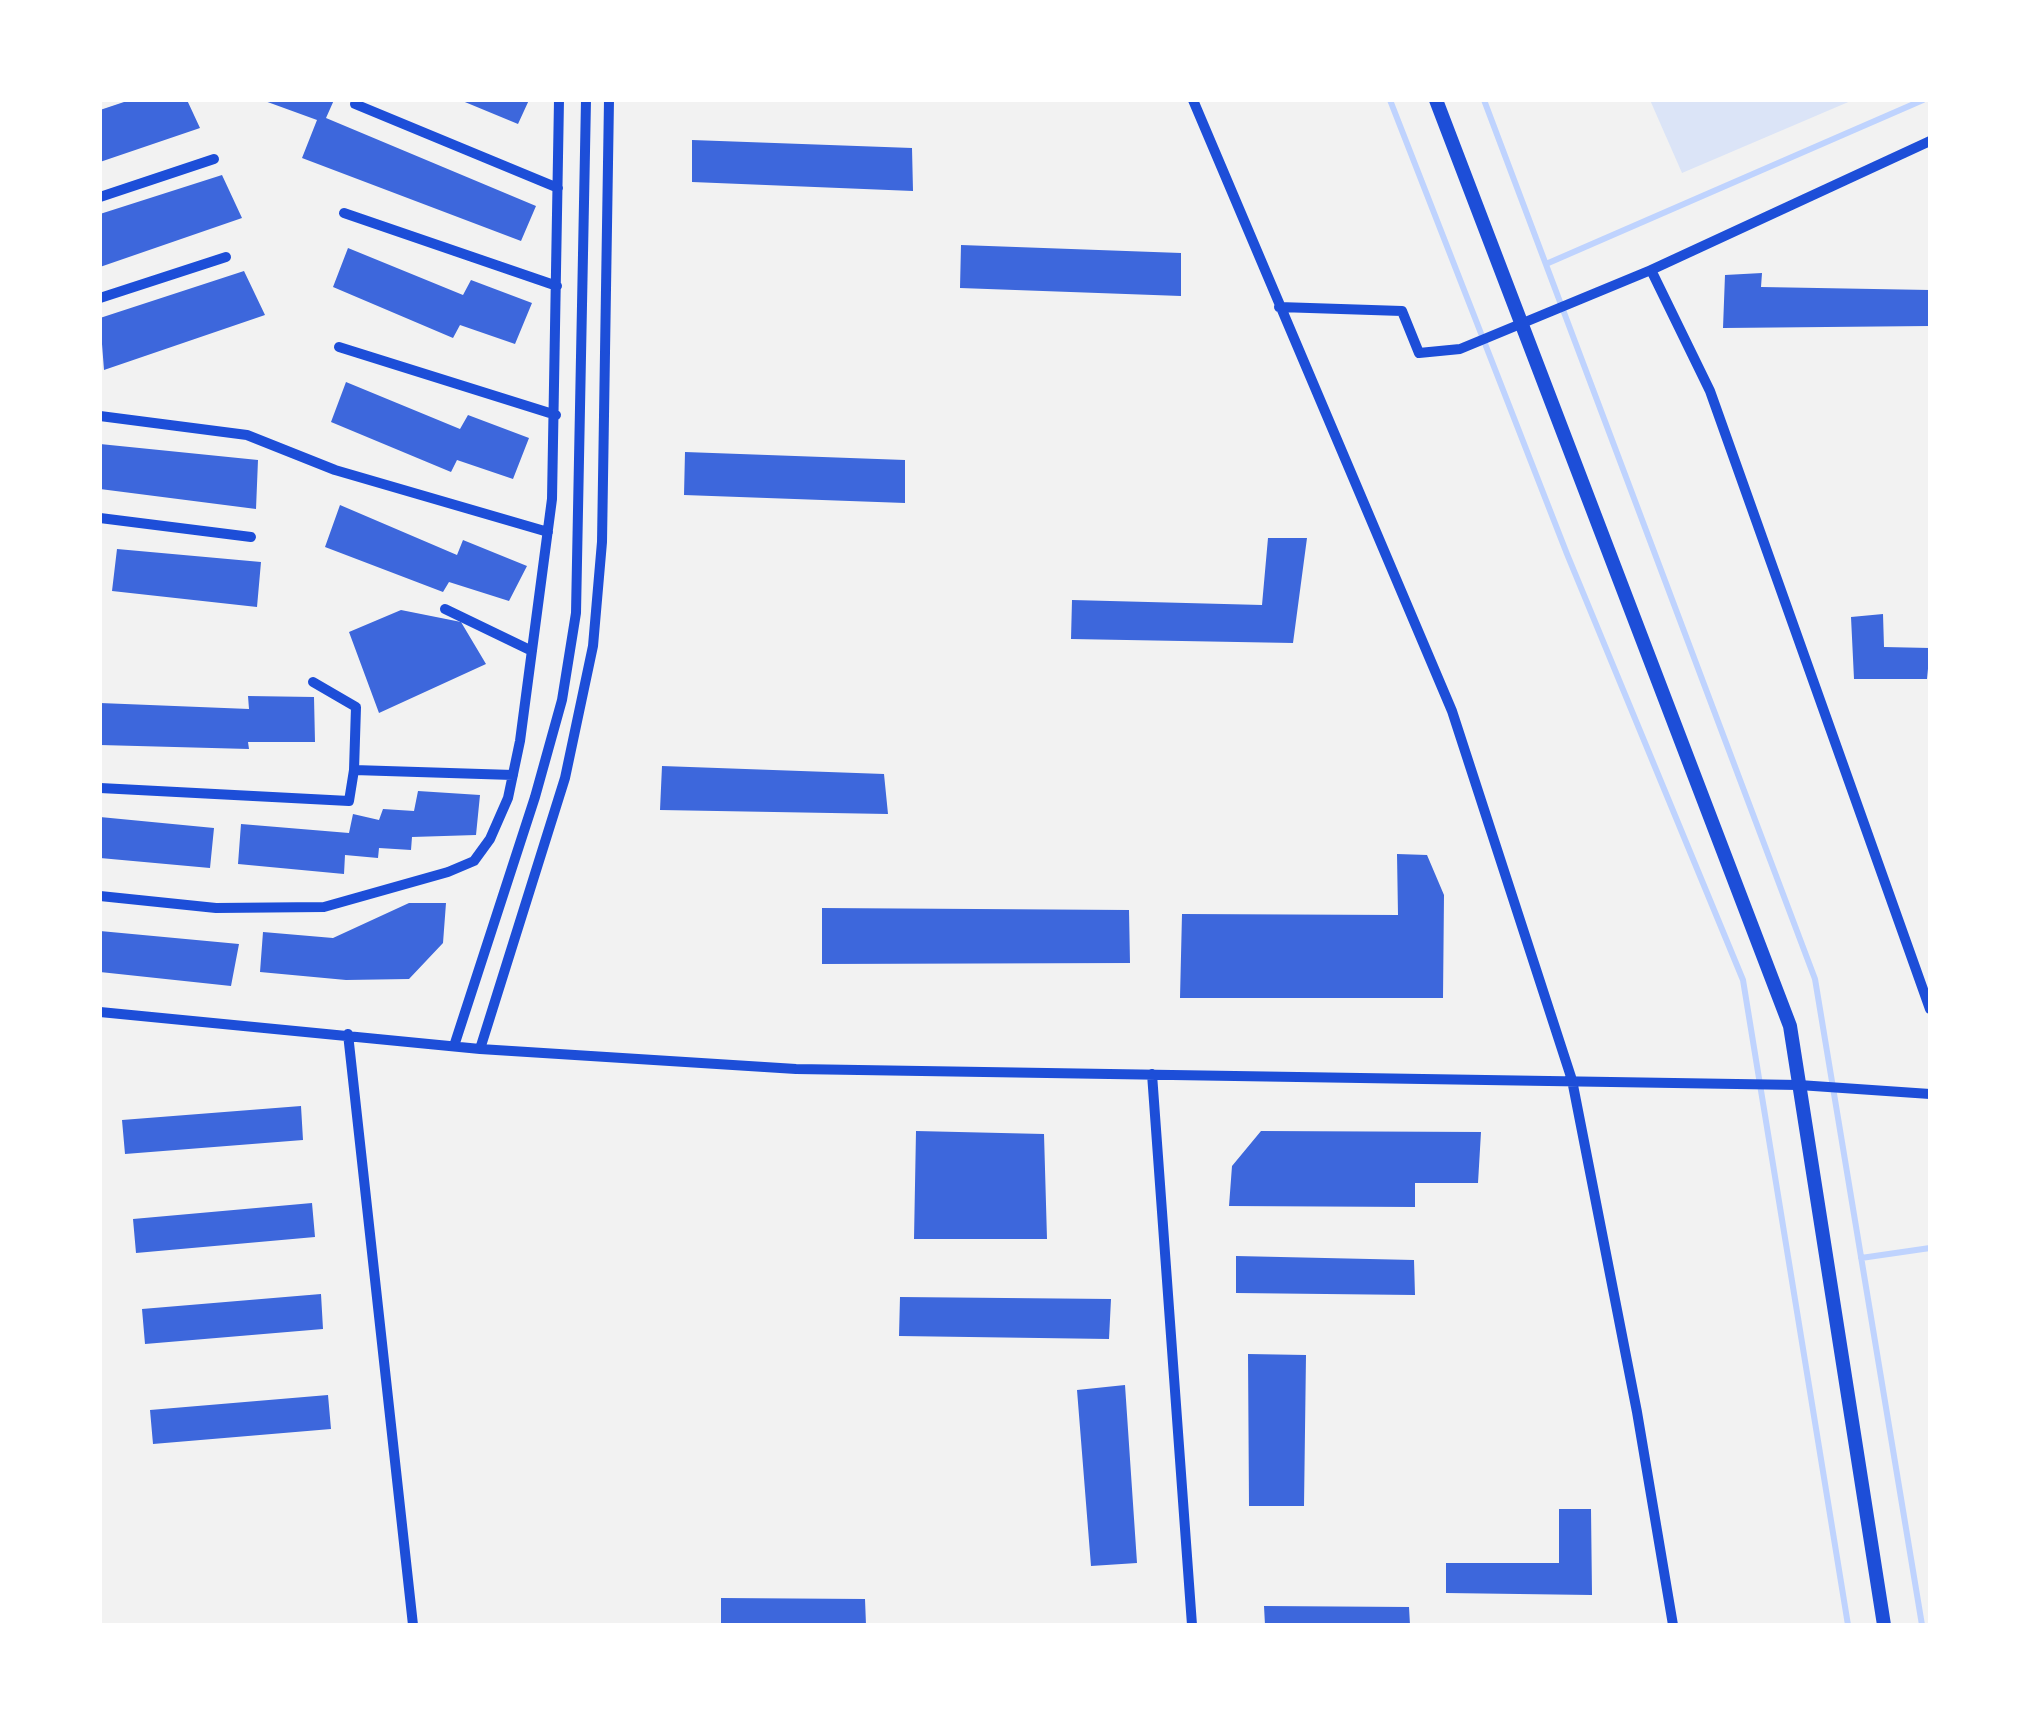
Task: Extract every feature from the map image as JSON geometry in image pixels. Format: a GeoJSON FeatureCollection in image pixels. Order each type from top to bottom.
{"type":"FeatureCollection","features":[{"type":"Feature","properties":{"kind":"street"},"geometry":{"type":"LineString","coordinates":[[100,896],[216,908],[296,909],[357,901],[421,883],[474,861],[490,840],[513,775],[548,532],[556,414],[559,100]]}},
{"type":"Feature","properties":{"kind":"street"},"geometry":{"type":"LineString","coordinates":[[454,1046],[548,748],[576,613],[586,100]]}},
{"type":"Feature","properties":{"kind":"street"},"geometry":{"type":"LineString","coordinates":[[480,1050],[565,778],[592,646],[602,542],[609,100]]}},
{"type":"Feature","properties":{"kind":"street"},"geometry":{"type":"LineString","coordinates":[[1193,100],[1452,711],[1572,1080],[1638,1412],[1674,1625]]}},
{"type":"Feature","properties":{"kind":"street"},"geometry":{"type":"LineString","coordinates":[[1436,100],[1790,1026],[1884,1625]]}},
{"type":"Feature","properties":{"kind":"street"},"geometry":{"type":"LineString","coordinates":[[355,104],[558,188]]}},
{"type":"Feature","properties":{"kind":"street"},"geometry":{"type":"LineString","coordinates":[[1279,307],[1402,312],[1419,353],[1460,349],[1651,270],[1930,141]]}},
{"type":"Feature","properties":{"kind":"street"},"geometry":{"type":"LineString","coordinates":[[100,197],[214,159]]}},
{"type":"Feature","properties":{"kind":"street"},"geometry":{"type":"LineString","coordinates":[[344,213],[557,286]]}},
{"type":"Feature","properties":{"kind":"street"},"geometry":{"type":"LineString","coordinates":[[100,298],[226,257]]}},
{"type":"Feature","properties":{"kind":"street"},"geometry":{"type":"LineString","coordinates":[[1651,270],[1710,391],[1930,1009]]}},
{"type":"Feature","properties":{"kind":"street"},"geometry":{"type":"LineString","coordinates":[[339,347],[556,414]]}},
{"type":"Feature","properties":{"kind":"street"},"geometry":{"type":"LineString","coordinates":[[100,416],[248,435],[334,470],[548,532]]}},
{"type":"Feature","properties":{"kind":"street"},"geometry":{"type":"LineString","coordinates":[[100,518],[251,537]]}},
{"type":"Feature","properties":{"kind":"street"},"geometry":{"type":"LineString","coordinates":[[445,609],[532,651]]}},
{"type":"Feature","properties":{"kind":"street"},"geometry":{"type":"LineString","coordinates":[[100,788],[349,801],[356,707],[314,682]]}},
{"type":"Feature","properties":{"kind":"street"},"geometry":{"type":"LineString","coordinates":[[354,770],[513,775]]}},
{"type":"Feature","properties":{"kind":"street"},"geometry":{"type":"LineString","coordinates":[[100,1012],[480,1050],[796,1068],[1769,1084],[1930,1094]]}},
{"type":"Feature","properties":{"kind":"street"},"geometry":{"type":"LineString","coordinates":[[348,1034],[413,1625]]}},
{"type":"Feature","properties":{"kind":"street"},"geometry":{"type":"LineString","coordinates":[[1152,1074],[1192,1625]]}},
{"type":"Feature","properties":{"kind":"shaded area"},"geometry":{"type":"Polygon","coordinates":[[[1650,100],[1853,100],[1682,173],[1650,100]]]}},
{"type":"Feature","properties":{"kind":"building"},"geometry":{"type":"Polygon","coordinates":[[[130,100],[187,100],[200,128],[100,162],[100,110],[130,100]]]}},
{"type":"Feature","properties":{"kind":"building"},"geometry":{"type":"Polygon","coordinates":[[[262,100],[334,100],[326,118],[536,206],[521,241],[302,158],[317,120],[262,100]]]}},
{"type":"Feature","properties":{"kind":"building"},"geometry":{"type":"Polygon","coordinates":[[[460,100],[529,100],[518,124],[460,100]]]}},
{"type":"Feature","properties":{"kind":"building"},"geometry":{"type":"Polygon","coordinates":[[[692,140],[912,148],[913,191],[692,182],[692,140]]]}},
{"type":"Feature","properties":{"kind":"building"},"geometry":{"type":"Polygon","coordinates":[[[222,175],[242,218],[100,267],[100,214],[222,175]]]}},
{"type":"Feature","properties":{"kind":"building"},"geometry":{"type":"Polygon","coordinates":[[[961,245],[1181,253],[1181,296],[960,288],[961,245]]]}},
{"type":"Feature","properties":{"kind":"building"},"geometry":{"type":"Polygon","coordinates":[[[348,248],[463,295],[471,280],[532,303],[515,344],[460,325],[453,338],[333,287],[348,248]]]}},
{"type":"Feature","properties":{"kind":"building"},"geometry":{"type":"Polygon","coordinates":[[[244,271],[265,315],[104,370],[100,318],[244,271]]]}},
{"type":"Feature","properties":{"kind":"building"},"geometry":{"type":"Polygon","coordinates":[[[1762,273],[1761,287],[1930,290],[1930,326],[1723,328],[1725,275],[1762,273]]]}},
{"type":"Feature","properties":{"kind":"building"},"geometry":{"type":"Polygon","coordinates":[[[346,382],[460,429],[468,415],[529,438],[513,479],[457,460],[451,472],[331,422],[346,382]]]}},
{"type":"Feature","properties":{"kind":"building"},"geometry":{"type":"Polygon","coordinates":[[[100,444],[258,460],[256,509],[100,489],[100,444]]]}},
{"type":"Feature","properties":{"kind":"building"},"geometry":{"type":"Polygon","coordinates":[[[685,452],[905,460],[905,503],[684,495],[685,452]]]}},
{"type":"Feature","properties":{"kind":"building"},"geometry":{"type":"Polygon","coordinates":[[[340,505],[457,555],[463,540],[527,566],[509,601],[449,582],[443,592],[325,547],[340,505]]]}},
{"type":"Feature","properties":{"kind":"building"},"geometry":{"type":"Polygon","coordinates":[[[1268,538],[1307,538],[1293,643],[1071,639],[1072,600],[1262,605],[1268,538]]]}},
{"type":"Feature","properties":{"kind":"building"},"geometry":{"type":"Polygon","coordinates":[[[117,549],[261,562],[257,607],[112,591],[117,549]]]}},
{"type":"Feature","properties":{"kind":"building"},"geometry":{"type":"Polygon","coordinates":[[[401,610],[461,622],[486,664],[379,713],[349,632],[401,610]]]}},
{"type":"Feature","properties":{"kind":"building"},"geometry":{"type":"Polygon","coordinates":[[[1883,614],[1884,647],[1930,648],[1927,679],[1854,679],[1851,617],[1883,614]]]}},
{"type":"Feature","properties":{"kind":"building"},"geometry":{"type":"Polygon","coordinates":[[[248,696],[314,697],[315,742],[248,742],[249,749],[100,745],[100,703],[249,709],[248,696]]]}},
{"type":"Feature","properties":{"kind":"building"},"geometry":{"type":"Polygon","coordinates":[[[662,766],[884,774],[888,814],[660,810],[662,766]]]}},
{"type":"Feature","properties":{"kind":"building"},"geometry":{"type":"Polygon","coordinates":[[[418,791],[480,795],[476,835],[412,837],[411,850],[379,848],[378,858],[345,855],[344,874],[238,864],[241,824],[349,833],[353,814],[379,820],[383,809],[414,811],[418,791]]]}},
{"type":"Feature","properties":{"kind":"building"},"geometry":{"type":"Polygon","coordinates":[[[100,817],[214,828],[210,868],[100,858],[100,817]]]}},
{"type":"Feature","properties":{"kind":"building"},"geometry":{"type":"Polygon","coordinates":[[[1397,854],[1427,855],[1444,895],[1443,998],[1180,998],[1182,914],[1398,915],[1397,854]]]}},
{"type":"Feature","properties":{"kind":"building"},"geometry":{"type":"Polygon","coordinates":[[[409,903],[446,903],[443,943],[409,979],[346,980],[260,972],[263,932],[333,938],[409,903]]]}},
{"type":"Feature","properties":{"kind":"building"},"geometry":{"type":"Polygon","coordinates":[[[822,908],[1129,910],[1130,963],[822,964],[822,908]]]}},
{"type":"Feature","properties":{"kind":"building"},"geometry":{"type":"Polygon","coordinates":[[[100,931],[239,944],[231,986],[100,972],[100,931]]]}},
{"type":"Feature","properties":{"kind":"building"},"geometry":{"type":"Polygon","coordinates":[[[301,1106],[303,1140],[125,1154],[122,1120],[301,1106]]]}},
{"type":"Feature","properties":{"kind":"building"},"geometry":{"type":"Polygon","coordinates":[[[916,1131],[1044,1134],[1047,1239],[914,1239],[916,1131]]]}},
{"type":"Feature","properties":{"kind":"building"},"geometry":{"type":"Polygon","coordinates":[[[1261,1131],[1481,1132],[1478,1183],[1415,1183],[1415,1207],[1229,1206],[1232,1166],[1261,1131]]]}},
{"type":"Feature","properties":{"kind":"building"},"geometry":{"type":"Polygon","coordinates":[[[312,1203],[315,1237],[136,1253],[133,1219],[312,1203]]]}},
{"type":"Feature","properties":{"kind":"building"},"geometry":{"type":"Polygon","coordinates":[[[1236,1256],[1414,1260],[1415,1295],[1236,1293],[1236,1256]]]}},
{"type":"Feature","properties":{"kind":"building"},"geometry":{"type":"Polygon","coordinates":[[[321,1294],[323,1329],[145,1344],[142,1309],[321,1294]]]}},
{"type":"Feature","properties":{"kind":"building"},"geometry":{"type":"Polygon","coordinates":[[[900,1297],[1111,1299],[1109,1339],[899,1336],[900,1297]]]}},
{"type":"Feature","properties":{"kind":"building"},"geometry":{"type":"Polygon","coordinates":[[[1248,1354],[1306,1355],[1304,1506],[1249,1506],[1248,1354]]]}},
{"type":"Feature","properties":{"kind":"building"},"geometry":{"type":"Polygon","coordinates":[[[1125,1385],[1137,1563],[1091,1566],[1077,1390],[1125,1385]]]}},
{"type":"Feature","properties":{"kind":"building"},"geometry":{"type":"Polygon","coordinates":[[[328,1395],[331,1429],[153,1444],[150,1410],[328,1395]]]}},
{"type":"Feature","properties":{"kind":"building"},"geometry":{"type":"Polygon","coordinates":[[[1559,1509],[1591,1509],[1592,1595],[1446,1593],[1446,1563],[1559,1563],[1559,1509]]]}},
{"type":"Feature","properties":{"kind":"building"},"geometry":{"type":"Polygon","coordinates":[[[721,1598],[865,1599],[866,1625],[721,1625],[721,1598]]]}},
{"type":"Feature","properties":{"kind":"building"},"geometry":{"type":"Polygon","coordinates":[[[1264,1606],[1409,1607],[1410,1625],[1265,1625],[1264,1606]]]}},
{"type":"Feature","properties":{"kind":"waterway"},"geometry":{"type":"LineString","coordinates":[[1390,100],[1567,554],[1743,980],[1848,1625]]}},
{"type":"Feature","properties":{"kind":"waterway"},"geometry":{"type":"LineString","coordinates":[[1484,100],[1815,979],[1922,1625]]}},
{"type":"Feature","properties":{"kind":"waterway"},"geometry":{"type":"LineString","coordinates":[[1546,264],[1923,100]]}},
{"type":"Feature","properties":{"kind":"waterway"},"geometry":{"type":"LineString","coordinates":[[1861,1258],[1930,1248]]}}]}
